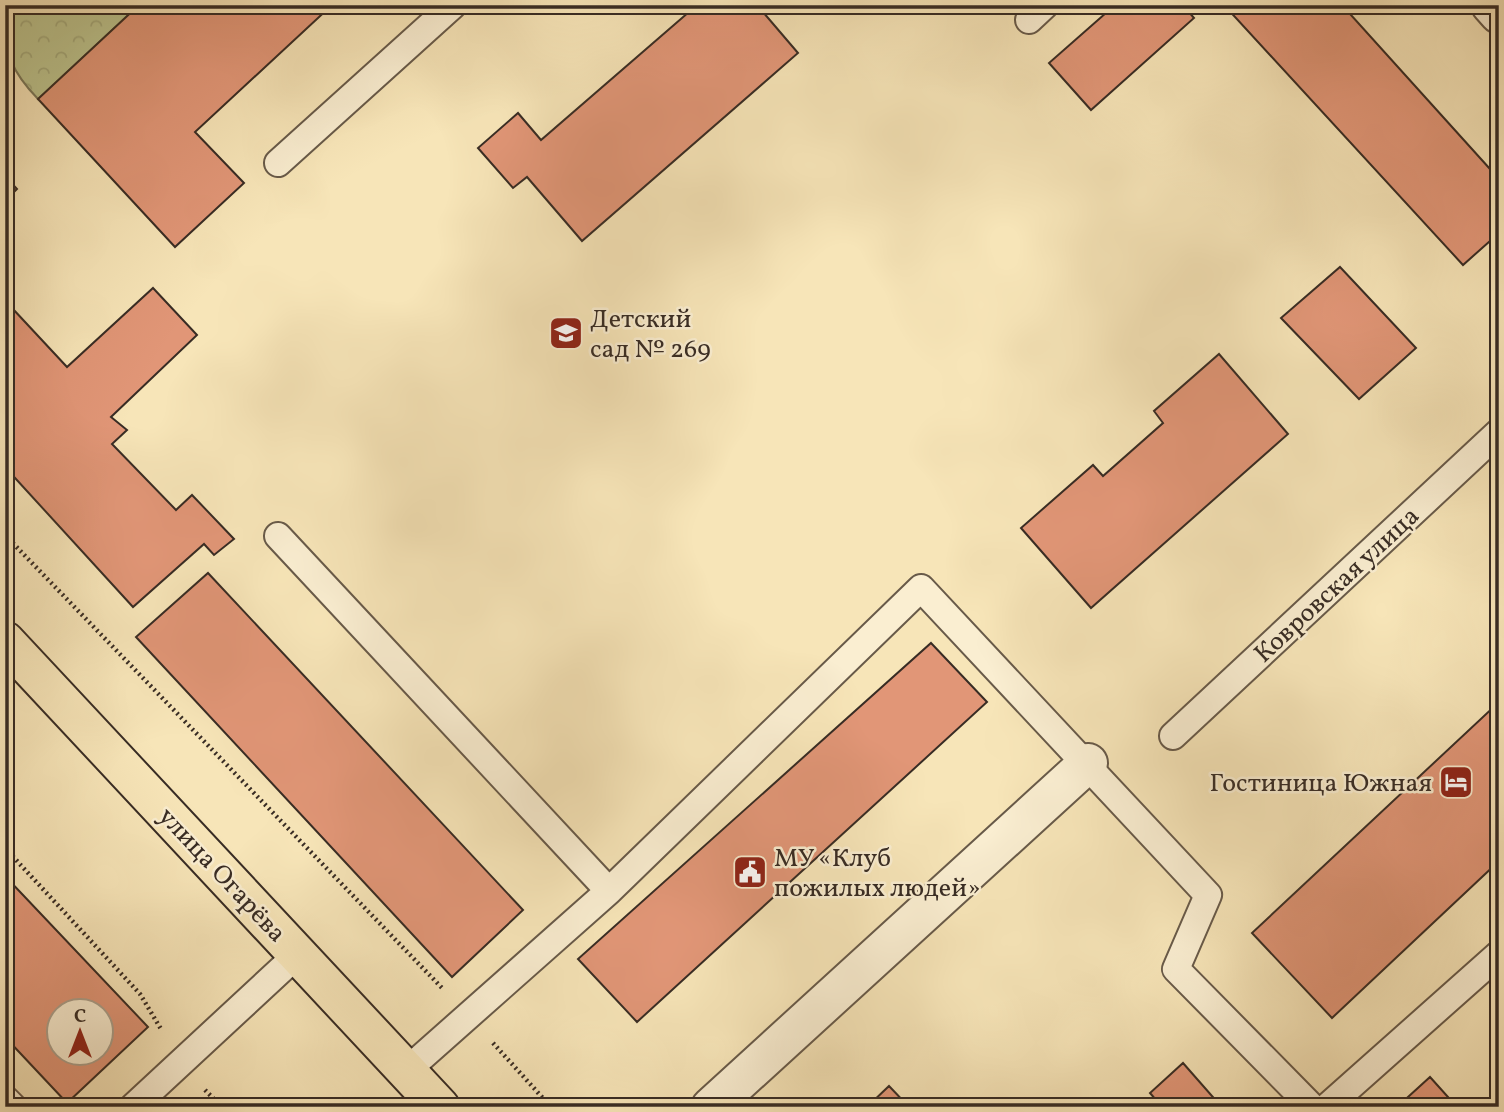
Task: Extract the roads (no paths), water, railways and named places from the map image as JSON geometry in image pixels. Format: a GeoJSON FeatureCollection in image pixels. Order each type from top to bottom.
{"type":"FeatureCollection","features":[{"type":"Feature","properties":{"kind":"main road","name":"улица Огарёва"},"geometry":{"type":"LineString","coordinates":[[5,640],[440,1107]]}},
{"type":"Feature","properties":{"kind":"street"},"geometry":{"type":"LineString","coordinates":[[1491,5],[1499,14]]}},
{"type":"Feature","properties":{"kind":"street"},"geometry":{"type":"LineString","coordinates":[[712,1107],[1088,763]]}},
{"type":"Feature","properties":{"kind":"lane"},"geometry":{"type":"LineString","coordinates":[[278,163],[453,5]]}},
{"type":"Feature","properties":{"kind":"lane","name":"Ковровская улица"},"geometry":{"type":"LineString","coordinates":[[1173,736],[1499,432]]}},
{"type":"Feature","properties":{"kind":"lane"},"geometry":{"type":"LineString","coordinates":[[278,536],[609,891]]}},
{"type":"Feature","properties":{"kind":"lane"},"geometry":{"type":"LineString","coordinates":[[407,1070],[609,891],[921,588],[1088,763],[1208,895],[1176,969],[1312,1107]]}},
{"type":"Feature","properties":{"kind":"lane"},"geometry":{"type":"LineString","coordinates":[[133,1107],[298,954]]}},
{"type":"Feature","properties":{"kind":"lane"},"geometry":{"type":"LineString","coordinates":[[1327,1107],[1499,954]]}},
{"type":"Feature","properties":{"kind":"lane"},"geometry":{"type":"LineString","coordinates":[[5,1099],[13,1107]]}},
{"type":"Feature","properties":{"kind":"place","name":"Детский сад № 269"},"geometry":{"type":"Point","coordinates":[566,333]}},
{"type":"Feature","properties":{"kind":"place","name":"Гостиница Южная"},"geometry":{"type":"Point","coordinates":[1456,782]}},
{"type":"Feature","properties":{"kind":"place","name":"МУ «Клуб пожилых людей»"},"geometry":{"type":"Point","coordinates":[750,872]}}]}
